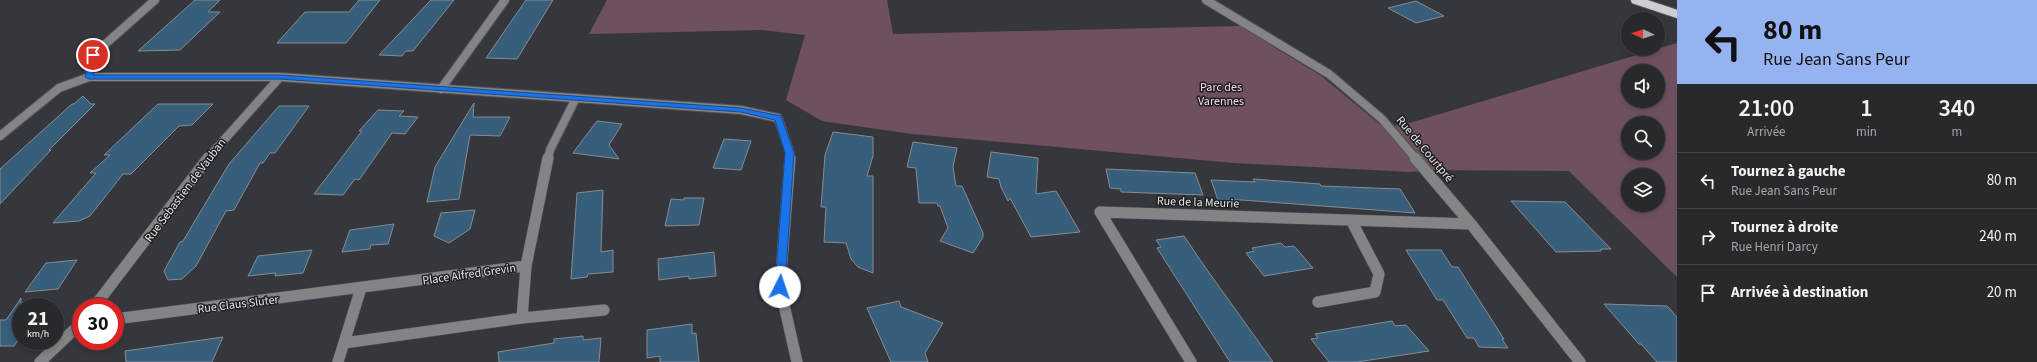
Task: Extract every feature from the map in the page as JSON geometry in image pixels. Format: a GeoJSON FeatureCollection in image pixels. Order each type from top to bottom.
{"type":"FeatureCollection","features":[{"type":"Feature","properties":{"kind":"main road"},"geometry":{"type":"LineString","coordinates":[[1635,0],[1677,14]]}},
{"type":"Feature","properties":{"kind":"street"},"geometry":{"type":"LineString","coordinates":[[89,77],[93,55],[155,0]]}},
{"type":"Feature","properties":{"kind":"street"},"geometry":{"type":"LineString","coordinates":[[441,88],[505,0]]}},
{"type":"Feature","properties":{"kind":"street","name":"Rue de Courtpré"},"geometry":{"type":"LineString","coordinates":[[1206,0],[1329,74],[1377,114],[1471,224],[1580,362]]}},
{"type":"Feature","properties":{"kind":"street"},"geometry":{"type":"LineString","coordinates":[[0,136],[59,88],[89,77],[280,77],[741,110],[778,118],[790,153],[780,287],[797,362]]}},
{"type":"Feature","properties":{"kind":"street","name":"Rue Sebastien de Vauban"},"geometry":{"type":"LineString","coordinates":[[101,298],[144,243],[192,176],[234,126],[280,77]]}},
{"type":"Feature","properties":{"kind":"street"},"geometry":{"type":"LineString","coordinates":[[526,266],[550,150],[576,98]]}},
{"type":"Feature","properties":{"kind":"street","name":"Rue de la Meurie"},"geometry":{"type":"LineString","coordinates":[[1191,362],[1100,212],[1471,224]]}},
{"type":"Feature","properties":{"kind":"street"},"geometry":{"type":"LineString","coordinates":[[1318,302],[1375,292],[1379,274],[1351,220]]}},
{"type":"Feature","properties":{"kind":"street","name":"Place Alfred Grevin"},"geometry":{"type":"LineString","coordinates":[[361,288],[526,266],[522,318]]}},
{"type":"Feature","properties":{"kind":"street"},"geometry":{"type":"LineString","coordinates":[[338,362],[361,288]]}},
{"type":"Feature","properties":{"kind":"street","name":"Rue Claus Sluter"},"geometry":{"type":"LineString","coordinates":[[124,318],[361,288]]}},
{"type":"Feature","properties":{"kind":"street"},"geometry":{"type":"LineString","coordinates":[[344,344],[522,318],[604,310]]}},
{"type":"Feature","properties":{"kind":"street"},"geometry":{"type":"LineString","coordinates":[[40,362],[72,332]]}},
{"type":"Feature","properties":{"kind":"green space","name":"Parc des Varennes"},"geometry":{"type":"Polygon","coordinates":[[[607,0],[887,0],[893,34],[1240,26],[1320,75],[1382,126],[1403,125],[1634,56],[1665,56],[1665,47],[1677,43],[1677,277],[1569,171],[1433,170],[1411,172],[1234,163],[912,134],[822,121],[786,100],[805,35],[762,30],[589,34],[607,0]]]}},
{"type":"Feature","properties":{"kind":"building"},"geometry":{"type":"Polygon","coordinates":[[[195,0],[220,0],[208,12],[220,12],[180,50],[138,51],[195,0]]]}},
{"type":"Feature","properties":{"kind":"building"},"geometry":{"type":"Polygon","coordinates":[[[359,0],[380,0],[346,43],[277,43],[305,12],[349,12],[359,0]]]}},
{"type":"Feature","properties":{"kind":"building"},"geometry":{"type":"Polygon","coordinates":[[[431,0],[454,0],[413,51],[406,51],[402,56],[379,55],[431,0]]]}},
{"type":"Feature","properties":{"kind":"building"},"geometry":{"type":"Polygon","coordinates":[[[526,0],[553,0],[517,59],[486,58],[526,0]]]}},
{"type":"Feature","properties":{"kind":"building"},"geometry":{"type":"Polygon","coordinates":[[[1416,1],[1444,16],[1416,23],[1388,8],[1416,1]]]}},
{"type":"Feature","properties":{"kind":"building"},"geometry":{"type":"Polygon","coordinates":[[[83,96],[91,104],[95,104],[49,150],[51,150],[0,204],[0,169],[72,104],[83,96]]]}},
{"type":"Feature","properties":{"kind":"building"},"geometry":{"type":"Polygon","coordinates":[[[474,103],[473,117],[510,117],[500,136],[470,135],[459,199],[427,202],[435,167],[474,103]]]}},
{"type":"Feature","properties":{"kind":"building"},"geometry":{"type":"Polygon","coordinates":[[[158,104],[213,104],[192,125],[179,126],[131,174],[123,174],[90,216],[79,221],[53,223],[96,173],[90,173],[110,155],[104,155],[158,104]]]}},
{"type":"Feature","properties":{"kind":"building"},"geometry":{"type":"Polygon","coordinates":[[[279,106],[309,106],[275,153],[270,153],[263,163],[260,163],[234,210],[226,211],[196,266],[182,279],[168,280],[164,271],[180,242],[183,241],[229,164],[279,106]]]}},
{"type":"Feature","properties":{"kind":"building"},"geometry":{"type":"Polygon","coordinates":[[[378,110],[404,111],[399,116],[418,117],[405,134],[392,133],[359,180],[355,179],[343,195],[314,194],[362,131],[359,131],[378,110]]]}},
{"type":"Feature","properties":{"kind":"building"},"geometry":{"type":"Polygon","coordinates":[[[597,121],[622,124],[609,145],[619,159],[573,153],[597,121]]]}},
{"type":"Feature","properties":{"kind":"building"},"geometry":{"type":"Polygon","coordinates":[[[833,132],[873,137],[873,156],[867,176],[873,176],[873,273],[858,267],[851,259],[846,243],[824,242],[826,207],[821,207],[825,155],[833,132]]]}},
{"type":"Feature","properties":{"kind":"building"},"geometry":{"type":"Polygon","coordinates":[[[724,139],[751,141],[741,170],[713,168],[724,139]]]}},
{"type":"Feature","properties":{"kind":"building"},"geometry":{"type":"Polygon","coordinates":[[[913,142],[957,148],[953,167],[956,186],[962,186],[983,233],[983,237],[973,253],[940,241],[948,228],[940,206],[938,206],[937,203],[919,203],[916,168],[907,167],[913,142]]]}},
{"type":"Feature","properties":{"kind":"building"},"geometry":{"type":"Polygon","coordinates":[[[991,152],[1038,158],[1036,194],[1056,191],[1080,232],[1031,237],[1010,198],[1008,201],[999,179],[987,177],[991,152]]]}},
{"type":"Feature","properties":{"kind":"building"},"geometry":{"type":"Polygon","coordinates":[[[1106,169],[1195,173],[1203,195],[1121,192],[1121,189],[1110,188],[1106,169]]]}},
{"type":"Feature","properties":{"kind":"building"},"geometry":{"type":"Polygon","coordinates":[[[1253,179],[1320,184],[1321,186],[1400,189],[1415,213],[1242,200],[1218,200],[1211,180],[1255,182],[1253,179]]]}},
{"type":"Feature","properties":{"kind":"building"},"geometry":{"type":"Polygon","coordinates":[[[603,190],[601,252],[613,250],[613,272],[588,274],[587,277],[571,279],[577,193],[603,190]]]}},
{"type":"Feature","properties":{"kind":"building"},"geometry":{"type":"Polygon","coordinates":[[[684,198],[704,198],[699,225],[665,226],[671,199],[684,200],[684,198]]]}},
{"type":"Feature","properties":{"kind":"building"},"geometry":{"type":"Polygon","coordinates":[[[1511,201],[1565,202],[1611,249],[1601,249],[1601,251],[1556,252],[1511,201]]]}},
{"type":"Feature","properties":{"kind":"building"},"geometry":{"type":"Polygon","coordinates":[[[475,210],[470,229],[449,243],[434,236],[441,213],[475,210]]]}},
{"type":"Feature","properties":{"kind":"building"},"geometry":{"type":"Polygon","coordinates":[[[394,224],[388,244],[371,245],[370,249],[342,252],[350,230],[394,224]]]}},
{"type":"Feature","properties":{"kind":"building"},"geometry":{"type":"Polygon","coordinates":[[[1184,236],[1273,362],[1230,362],[1157,248],[1161,247],[1156,240],[1184,236]]]}},
{"type":"Feature","properties":{"kind":"building"},"geometry":{"type":"Polygon","coordinates":[[[1281,243],[1285,247],[1294,246],[1313,268],[1264,276],[1246,253],[1254,251],[1252,248],[1281,243]]]}},
{"type":"Feature","properties":{"kind":"building"},"geometry":{"type":"Polygon","coordinates":[[[312,250],[303,273],[275,276],[276,273],[248,276],[258,256],[312,250]]]}},
{"type":"Feature","properties":{"kind":"building"},"geometry":{"type":"Polygon","coordinates":[[[1406,250],[1441,250],[1452,267],[1458,267],[1504,339],[1502,339],[1508,348],[1479,347],[1474,338],[1467,338],[1443,300],[1437,300],[1406,250]]]}},
{"type":"Feature","properties":{"kind":"building"},"geometry":{"type":"Polygon","coordinates":[[[714,252],[716,276],[689,279],[689,276],[659,280],[658,259],[714,252]]]}},
{"type":"Feature","properties":{"kind":"building"},"geometry":{"type":"Polygon","coordinates":[[[77,260],[58,289],[25,292],[46,263],[77,260]]]}},
{"type":"Feature","properties":{"kind":"building"},"geometry":{"type":"Polygon","coordinates":[[[899,301],[901,307],[943,323],[925,353],[928,362],[891,362],[867,308],[899,301]]]}},
{"type":"Feature","properties":{"kind":"building"},"geometry":{"type":"Polygon","coordinates":[[[1604,304],[1667,306],[1677,317],[1677,362],[1657,362],[1604,304]]]}},
{"type":"Feature","properties":{"kind":"building"},"geometry":{"type":"Polygon","coordinates":[[[12,311],[12,346],[0,346],[0,320],[6,320],[12,311]]]}},
{"type":"Feature","properties":{"kind":"building"},"geometry":{"type":"Polygon","coordinates":[[[1392,321],[1395,326],[1406,325],[1429,351],[1357,362],[1329,362],[1311,339],[1318,338],[1315,334],[1392,321]]]}},
{"type":"Feature","properties":{"kind":"building"},"geometry":{"type":"Polygon","coordinates":[[[692,324],[692,334],[696,333],[699,362],[660,362],[660,356],[647,358],[647,330],[692,324]]]}},
{"type":"Feature","properties":{"kind":"building"},"geometry":{"type":"Polygon","coordinates":[[[583,336],[583,340],[601,338],[599,362],[499,362],[498,352],[554,343],[554,339],[583,336]]]}},
{"type":"Feature","properties":{"kind":"building"},"geometry":{"type":"Polygon","coordinates":[[[223,337],[212,362],[126,362],[125,351],[223,337]]]}},
{"type":"Feature","properties":{"kind":"route"},"geometry":{"type":"LineString","coordinates":[[93,55],[89,77],[280,77],[741,110],[778,118],[790,153],[780,287]]}}]}
